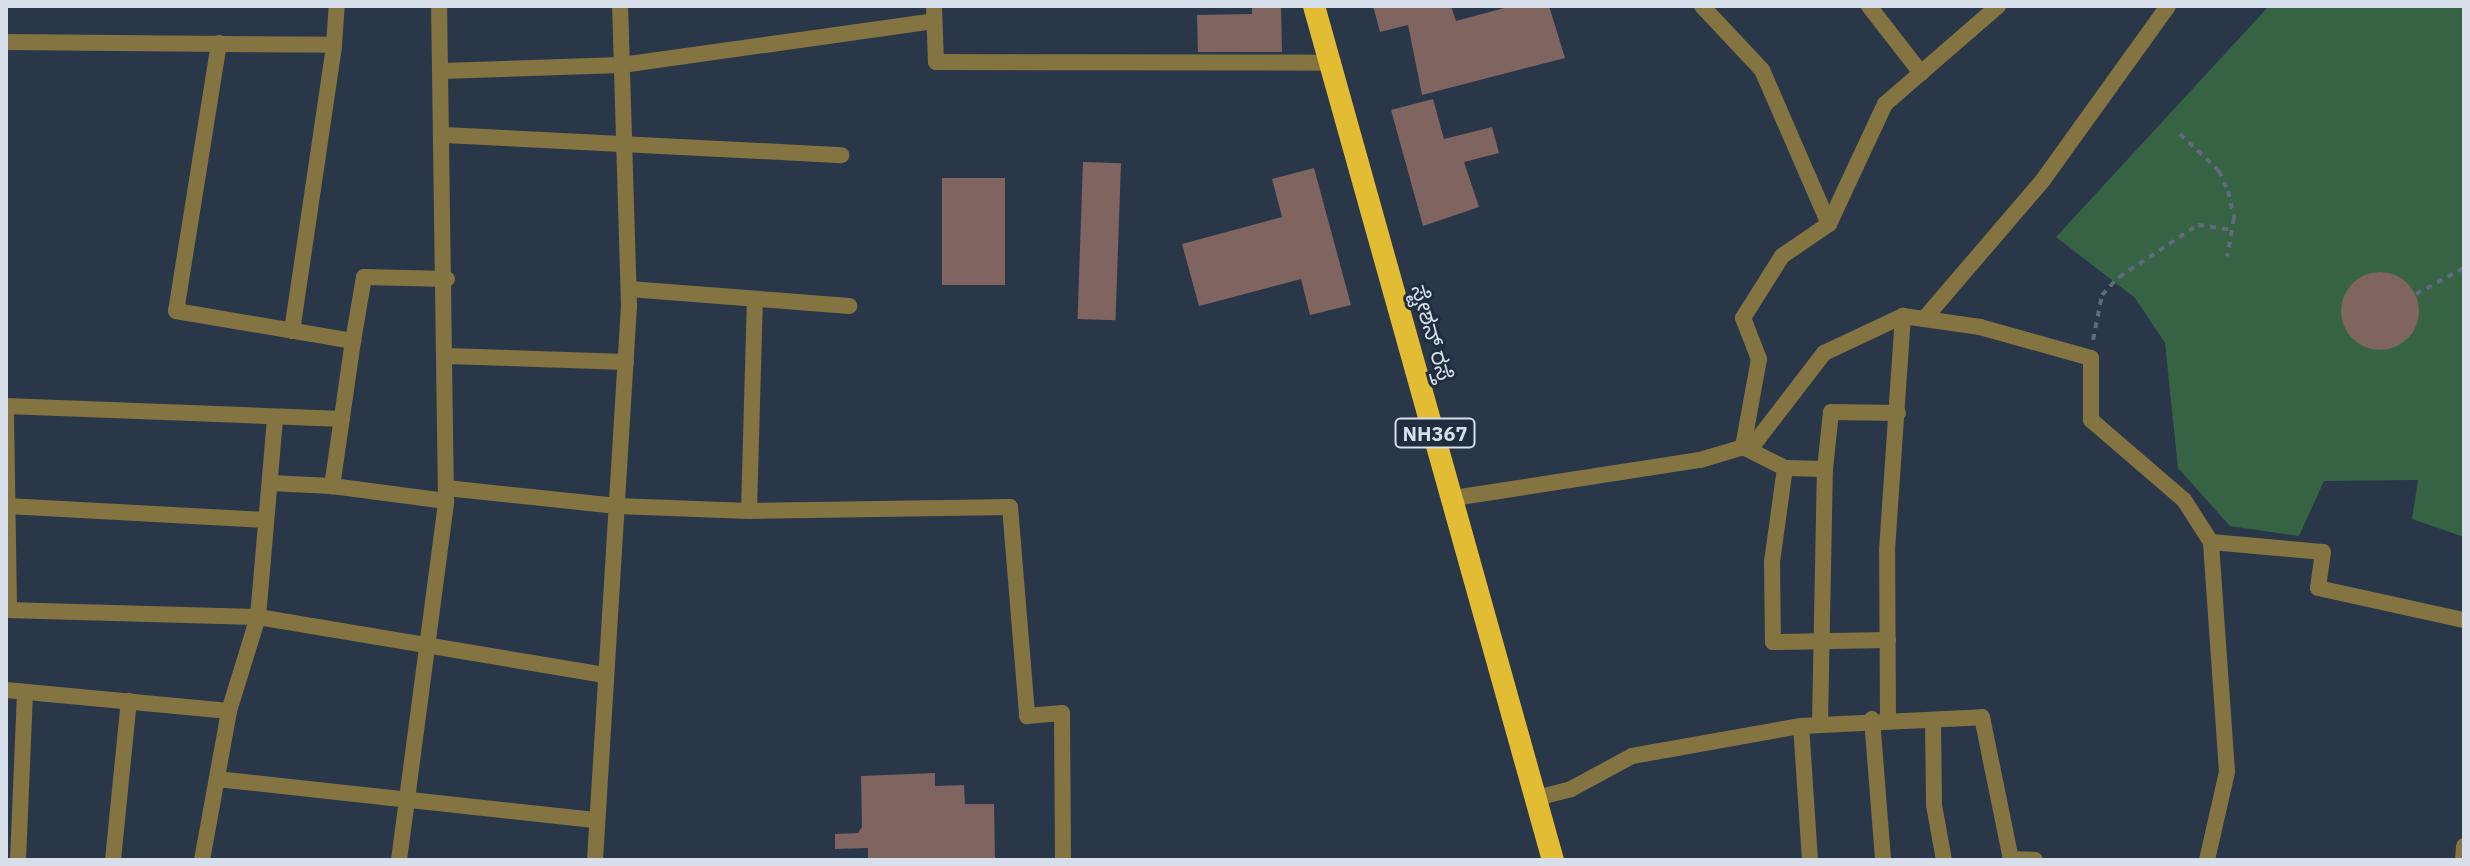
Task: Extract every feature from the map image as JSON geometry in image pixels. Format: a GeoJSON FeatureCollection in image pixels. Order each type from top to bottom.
{"type":"FeatureCollection","features":[{"type":"Feature","properties":{"kind":"highway","name":"ಸ್ಟೇಶನ್ ರಸ್ತೆ"},"geometry":{"type":"LineString","coordinates":[[1314,6],[1333,63],[1553,860]]}},
{"type":"Feature","properties":{"kind":"street"},"geometry":{"type":"LineString","coordinates":[[292,331],[337,6]]}},
{"type":"Feature","properties":{"kind":"street"},"geometry":{"type":"LineString","coordinates":[[399,860],[446,495],[447,279],[439,6]]}},
{"type":"Feature","properties":{"kind":"street"},"geometry":{"type":"LineString","coordinates":[[595,860],[629,289],[620,6]]}},
{"type":"Feature","properties":{"kind":"street"},"geometry":{"type":"LineString","coordinates":[[1702,6],[1762,70],[1829,224]]}},
{"type":"Feature","properties":{"kind":"street"},"geometry":{"type":"LineString","coordinates":[[1869,6],[1921,73]]}},
{"type":"Feature","properties":{"kind":"street"},"geometry":{"type":"LineString","coordinates":[[1743,447],[1759,359],[1743,318],[1782,256],[1829,224],[1885,104],[1998,6]]}},
{"type":"Feature","properties":{"kind":"street"},"geometry":{"type":"LineString","coordinates":[[1924,319],[2043,180],[2168,6]]}},
{"type":"Feature","properties":{"kind":"street"},"geometry":{"type":"LineString","coordinates":[[442,71],[622,65],[934,14],[936,62],[1333,63]]}},
{"type":"Feature","properties":{"kind":"street"},"geometry":{"type":"LineString","coordinates":[[6,42],[334,45]]}},
{"type":"Feature","properties":{"kind":"street"},"geometry":{"type":"LineString","coordinates":[[219,43],[176,311],[353,341]]}},
{"type":"Feature","properties":{"kind":"street"},"geometry":{"type":"LineString","coordinates":[[444,135],[623,141],[841,155]]}},
{"type":"Feature","properties":{"kind":"street"},"geometry":{"type":"LineString","coordinates":[[332,486],[364,277],[447,279]]}},
{"type":"Feature","properties":{"kind":"street"},"geometry":{"type":"LineString","coordinates":[[629,289],[849,306]]}},
{"type":"Feature","properties":{"kind":"street"},"geometry":{"type":"LineString","coordinates":[[749,511],[755,299]]}},
{"type":"Feature","properties":{"kind":"street"},"geometry":{"type":"LineString","coordinates":[[1883,860],[1880,718],[1888,640],[1903,316]]}},
{"type":"Feature","properties":{"kind":"street"},"geometry":{"type":"LineString","coordinates":[[1454,498],[1700,460],[1754,444],[1824,353],[1903,316],[1980,327],[2091,358],[2091,420],[2184,500],[2211,542],[2227,772],[2207,860]]}},
{"type":"Feature","properties":{"kind":"street"},"geometry":{"type":"LineString","coordinates":[[447,356],[626,362]]}},
{"type":"Feature","properties":{"kind":"street"},"geometry":{"type":"LineString","coordinates":[[6,406],[342,419]]}},
{"type":"Feature","properties":{"kind":"street"},"geometry":{"type":"LineString","coordinates":[[1820,724],[1825,469],[1831,412],[1898,413]]}},
{"type":"Feature","properties":{"kind":"street"},"geometry":{"type":"LineString","coordinates":[[6,415],[7,610],[258,617],[427,640],[606,675]]}},
{"type":"Feature","properties":{"kind":"street"},"geometry":{"type":"LineString","coordinates":[[202,860],[229,711],[258,617],[275,418]]}},
{"type":"Feature","properties":{"kind":"street"},"geometry":{"type":"LineString","coordinates":[[1743,447],[1785,468],[1825,469]]}},
{"type":"Feature","properties":{"kind":"street"},"geometry":{"type":"LineString","coordinates":[[1785,468],[1772,562],[1773,642],[1822,637],[1888,640]]}},
{"type":"Feature","properties":{"kind":"street"},"geometry":{"type":"LineString","coordinates":[[270,483],[617,506],[749,511],[1010,507],[1027,716],[1062,713],[1063,860]]}},
{"type":"Feature","properties":{"kind":"street"},"geometry":{"type":"LineString","coordinates":[[7,506],[266,520]]}},
{"type":"Feature","properties":{"kind":"street"},"geometry":{"type":"LineString","coordinates":[[2211,542],[2323,552],[2318,588],[2464,620]]}},
{"type":"Feature","properties":{"kind":"street"},"geometry":{"type":"LineString","coordinates":[[6,690],[229,711]]}},
{"type":"Feature","properties":{"kind":"street"},"geometry":{"type":"LineString","coordinates":[[18,860],[25,692]]}},
{"type":"Feature","properties":{"kind":"street"},"geometry":{"type":"LineString","coordinates":[[113,860],[129,701]]}},
{"type":"Feature","properties":{"kind":"street"},"geometry":{"type":"LineString","coordinates":[[1536,798],[1571,789],[1632,756],[1801,726],[1880,718],[1933,721],[1982,717],[2011,859],[2035,860]]}},
{"type":"Feature","properties":{"kind":"street"},"geometry":{"type":"LineString","coordinates":[[1933,721],[1934,805],[1944,860]]}},
{"type":"Feature","properties":{"kind":"street"},"geometry":{"type":"LineString","coordinates":[[1801,726],[1810,860]]}},
{"type":"Feature","properties":{"kind":"street"},"geometry":{"type":"LineString","coordinates":[[217,779],[406,802],[597,820]]}},
{"type":"Feature","properties":{"kind":"street"},"geometry":{"type":"LineString","coordinates":[[2463,860],[2464,846]]}},
{"type":"Feature","properties":{"kind":"path"},"geometry":{"type":"LineString","coordinates":[[2180,134],[2219,171],[2233,230],[2227,256]]}},
{"type":"Feature","properties":{"kind":"path"},"geometry":{"type":"LineString","coordinates":[[2091,358],[2102,295],[2119,277],[2198,225],[2233,230]]}},
{"type":"Feature","properties":{"kind":"path"},"geometry":{"type":"LineString","coordinates":[[2416,294],[2464,268]]}},
{"type":"Feature","properties":{"kind":"green space"},"geometry":{"type":"Polygon","coordinates":[[[2269,6],[2464,6],[2464,537],[2412,519],[2418,480],[2324,481],[2299,536],[2230,526],[2178,468],[2165,343],[2135,298],[2056,237],[2269,6]]]}},
{"type":"Feature","properties":{"kind":"building"},"geometry":{"type":"Polygon","coordinates":[[[1252,6],[1281,6],[1282,52],[1198,52],[1197,15],[1252,14],[1252,6]]]}},
{"type":"Feature","properties":{"kind":"building"},"geometry":{"type":"Polygon","coordinates":[[[1373,6],[1451,6],[1456,21],[1512,6],[1549,6],[1565,58],[1422,95],[1408,25],[1380,32],[1373,6]]]}},
{"type":"Feature","properties":{"kind":"building"},"geometry":{"type":"Polygon","coordinates":[[[1433,99],[1444,139],[1492,127],[1499,153],[1464,162],[1479,207],[1423,226],[1391,110],[1433,99]]]}},
{"type":"Feature","properties":{"kind":"building"},"geometry":{"type":"Polygon","coordinates":[[[1083,162],[1121,163],[1115,320],[1078,319],[1083,162]]]}},
{"type":"Feature","properties":{"kind":"building"},"geometry":{"type":"Polygon","coordinates":[[[1314,168],[1351,305],[1310,315],[1301,279],[1199,306],[1182,244],[1282,217],[1272,179],[1314,168]]]}},
{"type":"Feature","properties":{"kind":"building"},"geometry":{"type":"Polygon","coordinates":[[[942,178],[1005,178],[1005,285],[942,285],[942,178]]]}},
{"type":"Feature","properties":{"kind":"building"},"geometry":{"type":"Polygon","coordinates":[[[2380,272],[2395,275],[2408,283],[2416,296],[2419,311],[2416,326],[2408,339],[2395,347],[2380,350],[2365,347],[2352,339],[2344,326],[2341,311],[2344,296],[2352,283],[2365,275],[2380,272]]]}},
{"type":"Feature","properties":{"kind":"building"},"geometry":{"type":"Polygon","coordinates":[[[935,773],[935,786],[964,785],[965,804],[994,804],[995,860],[868,860],[868,848],[835,849],[835,834],[858,833],[862,827],[861,776],[935,773]]]}}]}
